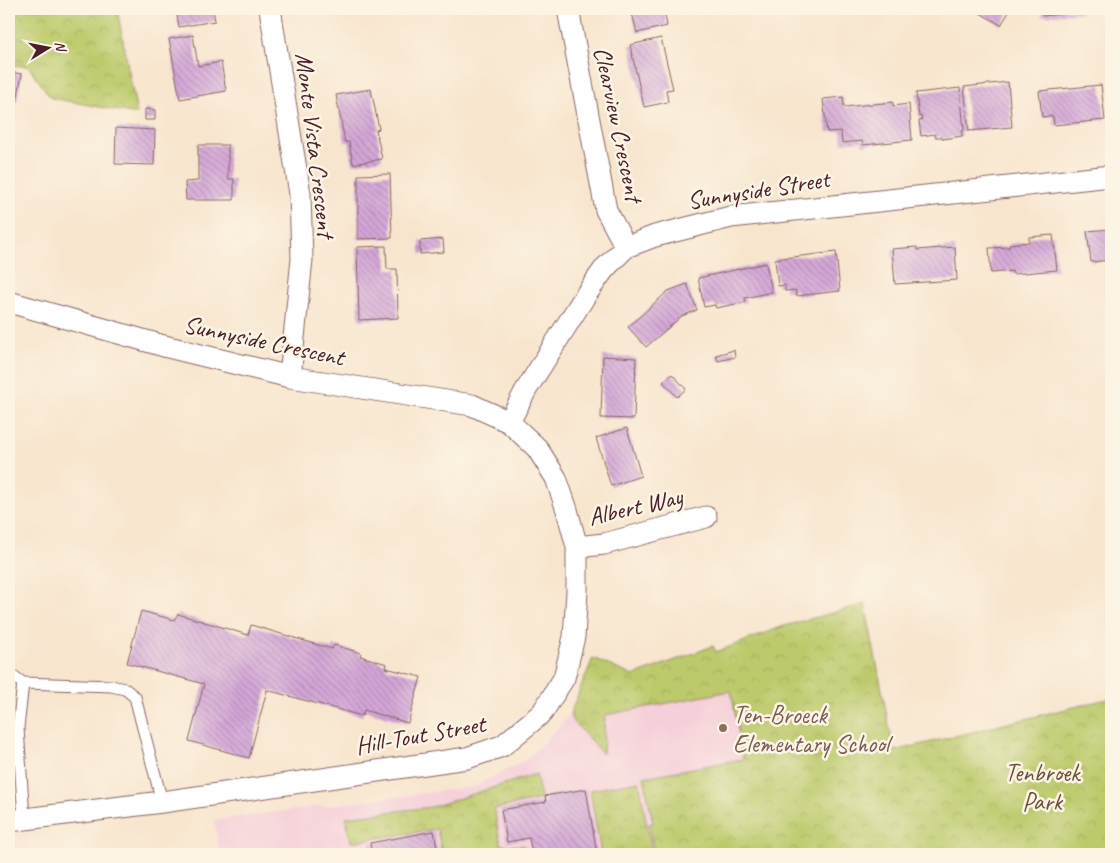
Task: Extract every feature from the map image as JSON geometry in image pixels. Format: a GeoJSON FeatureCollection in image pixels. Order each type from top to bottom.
{"type":"FeatureCollection","features":[{"type":"Feature","properties":{"kind":"street","name":"Monte Vista Crescent"},"geometry":{"type":"LineString","coordinates":[[270,9],[300,194],[302,259],[290,377]]}},
{"type":"Feature","properties":{"kind":"street","name":"Clearview Crescent"},"geometry":{"type":"LineString","coordinates":[[568,9],[606,210],[626,247]]}},
{"type":"Feature","properties":{"kind":"street","name":"Sunnyside Street"},"geometry":{"type":"LineString","coordinates":[[508,422],[584,296],[605,268],[626,247],[655,236],[731,217],[1111,176]]}},
{"type":"Feature","properties":{"kind":"street","name":"Sunnyside Crescent"},"geometry":{"type":"LineString","coordinates":[[9,302],[164,346],[290,377],[472,404],[508,422]]}},
{"type":"Feature","properties":{"kind":"street","name":"Hill-Tout Street"},"geometry":{"type":"LineString","coordinates":[[16,820],[162,802],[467,758],[502,746],[542,713],[564,678],[574,638],[578,592],[577,547],[556,478],[536,448],[508,422]]}},
{"type":"Feature","properties":{"kind":"street","name":"Albert Way"},"geometry":{"type":"LineString","coordinates":[[577,547],[604,544],[706,517]]}},
{"type":"Feature","properties":{"kind":"lane"},"geometry":{"type":"LineString","coordinates":[[9,673],[23,683],[111,686],[124,689],[135,697],[162,802]]}},
{"type":"Feature","properties":{"kind":"lane"},"geometry":{"type":"LineString","coordinates":[[16,820],[18,728],[23,683]]}},
{"type":"Feature","properties":{"kind":"shaded area","name":"Ten-Broeck Elementary School"},"geometry":{"type":"Polygon","coordinates":[[[865,604],[894,751],[1111,698],[1111,854],[220,854],[214,820],[473,787],[524,761],[570,714],[593,658],[633,676],[713,646],[716,652],[784,626],[865,604]]]}},
{"type":"Feature","properties":{"kind":"green space"},"geometry":{"type":"Polygon","coordinates":[[[9,9],[117,9],[137,114],[51,98],[28,66],[9,65],[9,9]]]}},
{"type":"Feature","properties":{"kind":"green space","name":"Tenbroek Park"},"geometry":{"type":"Polygon","coordinates":[[[865,604],[894,751],[1111,698],[1111,854],[654,854],[649,824],[653,823],[644,777],[743,759],[731,691],[605,715],[603,754],[572,720],[570,714],[593,658],[633,676],[713,646],[716,652],[784,626],[865,604]]]}},
{"type":"Feature","properties":{"kind":"green space"},"geometry":{"type":"Polygon","coordinates":[[[536,774],[541,799],[494,809],[501,845],[524,846],[525,854],[442,854],[437,829],[351,842],[346,817],[432,807],[536,774]]]}},
{"type":"Feature","properties":{"kind":"green space"},"geometry":{"type":"Polygon","coordinates":[[[639,781],[652,854],[601,854],[590,790],[639,781]]]}},
{"type":"Feature","properties":{"kind":"building"},"geometry":{"type":"Polygon","coordinates":[[[176,9],[213,9],[215,21],[179,27],[176,9]]]}},
{"type":"Feature","properties":{"kind":"building"},"geometry":{"type":"Polygon","coordinates":[[[636,9],[664,9],[667,26],[637,33],[632,13],[637,12],[636,9]]]}},
{"type":"Feature","properties":{"kind":"building"},"geometry":{"type":"Polygon","coordinates":[[[973,9],[1011,9],[1001,25],[973,9]]]}},
{"type":"Feature","properties":{"kind":"building"},"geometry":{"type":"Polygon","coordinates":[[[1042,9],[1083,9],[1084,12],[1042,16],[1042,9]]]}},
{"type":"Feature","properties":{"kind":"building"},"geometry":{"type":"Polygon","coordinates":[[[193,35],[198,66],[221,62],[226,91],[180,99],[169,39],[193,35]]]}},
{"type":"Feature","properties":{"kind":"building"},"geometry":{"type":"Polygon","coordinates":[[[661,38],[673,89],[666,90],[668,102],[644,107],[630,45],[661,38]]]}},
{"type":"Feature","properties":{"kind":"building"},"geometry":{"type":"Polygon","coordinates":[[[9,72],[22,74],[17,101],[9,99],[9,72]]]}},
{"type":"Feature","properties":{"kind":"building"},"geometry":{"type":"Polygon","coordinates":[[[1008,82],[1012,127],[969,131],[964,87],[1008,82]]]}},
{"type":"Feature","properties":{"kind":"building"},"geometry":{"type":"Polygon","coordinates":[[[1101,85],[1105,120],[1054,125],[1053,116],[1042,117],[1039,91],[1101,85]]]}},
{"type":"Feature","properties":{"kind":"building"},"geometry":{"type":"Polygon","coordinates":[[[960,88],[964,131],[962,131],[962,136],[943,139],[942,137],[935,137],[935,134],[921,136],[919,121],[922,120],[921,116],[919,117],[916,93],[960,88]]]}},
{"type":"Feature","properties":{"kind":"building"},"geometry":{"type":"Polygon","coordinates":[[[371,89],[379,129],[376,130],[382,159],[353,164],[349,142],[345,142],[336,95],[371,89]]]}},
{"type":"Feature","properties":{"kind":"building"},"geometry":{"type":"Polygon","coordinates":[[[843,97],[844,107],[893,102],[893,106],[909,104],[912,140],[863,145],[862,141],[842,143],[841,131],[827,132],[823,99],[843,97]]]}},
{"type":"Feature","properties":{"kind":"building"},"geometry":{"type":"Polygon","coordinates":[[[145,109],[155,110],[155,120],[145,120],[145,109]]]}},
{"type":"Feature","properties":{"kind":"building"},"geometry":{"type":"Polygon","coordinates":[[[116,128],[155,130],[154,165],[115,164],[116,128]]]}},
{"type":"Feature","properties":{"kind":"building"},"geometry":{"type":"Polygon","coordinates":[[[198,145],[228,145],[228,179],[234,179],[234,200],[186,200],[185,182],[198,181],[198,145]]]}},
{"type":"Feature","properties":{"kind":"building"},"geometry":{"type":"Polygon","coordinates":[[[390,174],[392,238],[358,239],[358,175],[390,174]]]}},
{"type":"Feature","properties":{"kind":"building"},"geometry":{"type":"Polygon","coordinates":[[[1111,229],[1111,260],[1091,262],[1087,231],[1111,229]]]}},
{"type":"Feature","properties":{"kind":"building"},"geometry":{"type":"Polygon","coordinates":[[[1053,235],[1057,270],[1013,274],[1012,271],[991,273],[989,248],[1010,247],[1009,244],[1029,242],[1029,237],[1053,235]]]}},
{"type":"Feature","properties":{"kind":"building"},"geometry":{"type":"Polygon","coordinates":[[[443,239],[444,252],[420,254],[420,241],[443,239]]]}},
{"type":"Feature","properties":{"kind":"building"},"geometry":{"type":"Polygon","coordinates":[[[386,246],[387,269],[397,269],[398,318],[359,320],[357,247],[386,246]]]}},
{"type":"Feature","properties":{"kind":"building"},"geometry":{"type":"Polygon","coordinates":[[[917,247],[917,250],[955,247],[957,280],[895,284],[892,249],[917,247]]]}},
{"type":"Feature","properties":{"kind":"building"},"geometry":{"type":"Polygon","coordinates":[[[836,252],[840,291],[796,296],[796,290],[785,291],[785,285],[778,286],[775,259],[836,252]]]}},
{"type":"Feature","properties":{"kind":"building"},"geometry":{"type":"Polygon","coordinates":[[[766,263],[772,292],[745,298],[746,302],[716,308],[715,305],[704,307],[698,278],[766,263]]]}},
{"type":"Feature","properties":{"kind":"building"},"geometry":{"type":"Polygon","coordinates":[[[687,284],[697,310],[682,316],[646,347],[628,327],[668,291],[687,284]]]}},
{"type":"Feature","properties":{"kind":"building"},"geometry":{"type":"Polygon","coordinates":[[[734,350],[735,357],[718,361],[716,355],[734,350]]]}},
{"type":"Feature","properties":{"kind":"building"},"geometry":{"type":"Polygon","coordinates":[[[603,356],[636,358],[634,419],[601,418],[603,356]]]}},
{"type":"Feature","properties":{"kind":"building"},"geometry":{"type":"Polygon","coordinates":[[[672,374],[686,389],[677,397],[663,382],[672,374]]]}},
{"type":"Feature","properties":{"kind":"building"},"geometry":{"type":"Polygon","coordinates":[[[627,428],[641,476],[611,486],[596,438],[627,428]]]}},
{"type":"Feature","properties":{"kind":"building"},"geometry":{"type":"Polygon","coordinates":[[[141,611],[174,620],[178,614],[248,635],[251,625],[332,649],[334,645],[361,653],[360,656],[387,664],[386,668],[421,677],[408,723],[364,710],[362,716],[267,690],[249,758],[189,741],[204,684],[127,663],[141,611]]]}},
{"type":"Feature","properties":{"kind":"building"},"geometry":{"type":"Polygon","coordinates":[[[586,789],[597,854],[532,854],[529,838],[507,842],[501,810],[546,802],[545,796],[586,789]]]}},
{"type":"Feature","properties":{"kind":"building"},"geometry":{"type":"Polygon","coordinates":[[[434,831],[438,854],[372,854],[370,843],[434,831]]]}},
{"type":"Feature","properties":{"kind":"place","name":"Ten-Broeck Elementary School"},"geometry":{"type":"Point","coordinates":[723,728]}}]}
